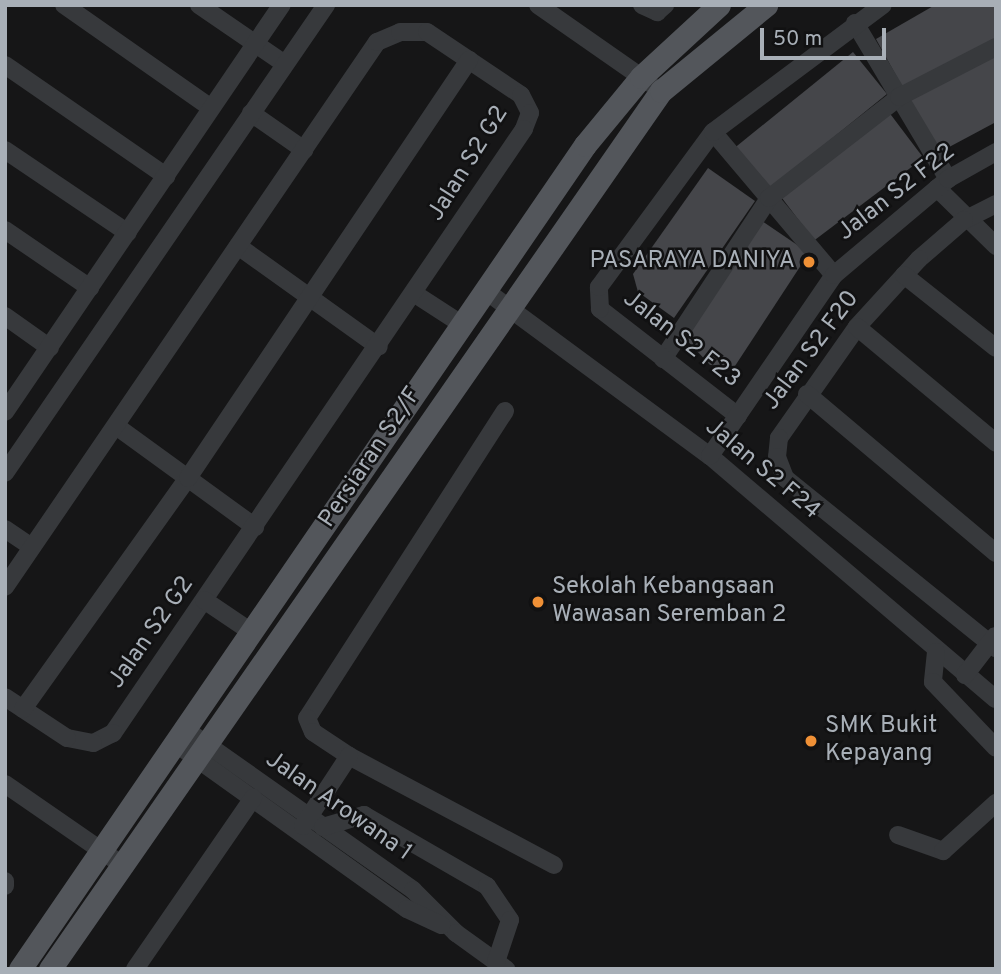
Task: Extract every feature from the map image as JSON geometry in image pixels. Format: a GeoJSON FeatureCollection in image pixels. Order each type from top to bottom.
{"type":"FeatureCollection","features":[{"type":"Feature","properties":{"kind":"main road","name":"Persiaran S2/F"},"geometry":{"type":"LineString","coordinates":[[20,969],[111,857],[203,752],[506,307],[661,91],[766,5]]}},
{"type":"Feature","properties":{"kind":"main road","name":"Persiaran S2/F"},"geometry":{"type":"LineString","coordinates":[[50,969],[180,736],[585,145],[641,77],[710,8]]}},
{"type":"Feature","properties":{"kind":"street"},"geometry":{"type":"LineString","coordinates":[[64,5],[211,108]]}},
{"type":"Feature","properties":{"kind":"street"},"geometry":{"type":"LineString","coordinates":[[199,5],[285,64]]}},
{"type":"Feature","properties":{"kind":"street"},"geometry":{"type":"LineString","coordinates":[[8,404],[50,348],[282,5]]}},
{"type":"Feature","properties":{"kind":"street"},"geometry":{"type":"LineString","coordinates":[[5,473],[326,5]]}},
{"type":"Feature","properties":{"kind":"street"},"geometry":{"type":"LineString","coordinates":[[538,5],[661,91]]}},
{"type":"Feature","properties":{"kind":"street"},"geometry":{"type":"LineString","coordinates":[[559,20],[570,5]]}},
{"type":"Feature","properties":{"kind":"street"},"geometry":{"type":"LineString","coordinates":[[642,5],[657,12],[665,5]]}},
{"type":"Feature","properties":{"kind":"street","name":"Jalan S2 F23"},"geometry":{"type":"LineString","coordinates":[[738,415],[600,309],[597,299],[713,132],[855,23],[883,5]]}},
{"type":"Feature","properties":{"kind":"street"},"geometry":{"type":"LineString","coordinates":[[855,23],[900,97],[964,220],[996,246]]}},
{"type":"Feature","properties":{"kind":"street","name":"Jalan S2 G2"},"geometry":{"type":"LineString","coordinates":[[5,587],[377,43],[400,32],[427,32],[521,95],[530,113],[415,294],[113,733],[93,743],[67,738],[5,697]]}},
{"type":"Feature","properties":{"kind":"street"},"geometry":{"type":"LineString","coordinates":[[663,359],[769,198],[900,97],[996,47]]}},
{"type":"Feature","properties":{"kind":"street"},"geometry":{"type":"LineString","coordinates":[[23,709],[188,478],[469,61]]}},
{"type":"Feature","properties":{"kind":"street"},"geometry":{"type":"LineString","coordinates":[[5,65],[166,176]]}},
{"type":"Feature","properties":{"kind":"street"},"geometry":{"type":"LineString","coordinates":[[251,113],[304,150]]}},
{"type":"Feature","properties":{"kind":"street"},"geometry":{"type":"LineString","coordinates":[[713,132],[834,275]]}},
{"type":"Feature","properties":{"kind":"street"},"geometry":{"type":"LineString","coordinates":[[5,150],[128,233]]}},
{"type":"Feature","properties":{"kind":"street","name":"Jalan S2 F22"},"geometry":{"type":"LineString","coordinates":[[710,456],[834,275],[943,184],[996,152]]}},
{"type":"Feature","properties":{"kind":"street","name":"Jalan S2 F20"},"geometry":{"type":"LineString","coordinates":[[994,642],[785,478],[777,457],[779,438],[807,394],[857,327],[905,275],[964,220],[996,204]]}},
{"type":"Feature","properties":{"kind":"street"},"geometry":{"type":"LineString","coordinates":[[5,230],[90,288]]}},
{"type":"Feature","properties":{"kind":"street"},"geometry":{"type":"LineString","coordinates":[[238,246],[379,347]]}},
{"type":"Feature","properties":{"kind":"street"},"geometry":{"type":"LineString","coordinates":[[905,275],[996,348]]}},
{"type":"Feature","properties":{"kind":"street","name":"Jalan S2 F24"},"geometry":{"type":"LineString","coordinates":[[486,291],[710,456],[936,652],[996,699]]}},
{"type":"Feature","properties":{"kind":"street"},"geometry":{"type":"LineString","coordinates":[[415,294],[463,325]]}},
{"type":"Feature","properties":{"kind":"street"},"geometry":{"type":"LineString","coordinates":[[5,316],[50,348]]}},
{"type":"Feature","properties":{"kind":"street"},"geometry":{"type":"LineString","coordinates":[[857,327],[996,443]]}},
{"type":"Feature","properties":{"kind":"street"},"geometry":{"type":"LineString","coordinates":[[807,394],[996,553]]}},
{"type":"Feature","properties":{"kind":"street"},"geometry":{"type":"LineString","coordinates":[[505,411],[310,710],[313,732],[349,756],[554,864]]}},
{"type":"Feature","properties":{"kind":"street"},"geometry":{"type":"LineString","coordinates":[[116,426],[255,527]]}},
{"type":"Feature","properties":{"kind":"street"},"geometry":{"type":"LineString","coordinates":[[5,529],[32,547]]}},
{"type":"Feature","properties":{"kind":"street"},"geometry":{"type":"LineString","coordinates":[[204,600],[253,633]]}},
{"type":"Feature","properties":{"kind":"street"},"geometry":{"type":"LineString","coordinates":[[965,675],[994,642]]}},
{"type":"Feature","properties":{"kind":"street"},"geometry":{"type":"LineString","coordinates":[[936,652],[933,682],[996,748]]}},
{"type":"Feature","properties":{"kind":"street","name":"Jalan Arowana 1"},"geometry":{"type":"LineString","coordinates":[[180,736],[316,822],[413,890],[456,933]]}},
{"type":"Feature","properties":{"kind":"street","name":"Jalan Arowana 1"},"geometry":{"type":"LineString","coordinates":[[203,752],[253,799],[299,832],[407,909],[456,933],[501,965]]}},
{"type":"Feature","properties":{"kind":"street"},"geometry":{"type":"LineString","coordinates":[[316,822],[349,756]]}},
{"type":"Feature","properties":{"kind":"street"},"geometry":{"type":"LineString","coordinates":[[5,784],[111,857]]}},
{"type":"Feature","properties":{"kind":"street"},"geometry":{"type":"LineString","coordinates":[[135,969],[253,799]]}},
{"type":"Feature","properties":{"kind":"street"},"geometry":{"type":"LineString","coordinates":[[898,835],[943,851],[996,803]]}},
{"type":"Feature","properties":{"kind":"street"},"geometry":{"type":"LineString","coordinates":[[299,832],[316,822],[364,815],[487,886],[510,920],[501,965]]}},
{"type":"Feature","properties":{"kind":"building"},"geometry":{"type":"Polygon","coordinates":[[[935,5],[996,5],[996,39],[904,90],[876,39],[935,5]]]}},
{"type":"Feature","properties":{"kind":"building"},"geometry":{"type":"Polygon","coordinates":[[[853,52],[887,94],[768,190],[734,148],[853,52]]]}},
{"type":"Feature","properties":{"kind":"building"},"geometry":{"type":"Polygon","coordinates":[[[996,54],[996,122],[938,153],[910,100],[996,54]]]}},
{"type":"Feature","properties":{"kind":"building"},"geometry":{"type":"Polygon","coordinates":[[[888,111],[924,158],[814,241],[779,193],[888,111]]]}},
{"type":"Feature","properties":{"kind":"building"},"geometry":{"type":"Polygon","coordinates":[[[708,168],[755,201],[674,318],[638,292],[633,274],[708,168]]]}},
{"type":"Feature","properties":{"kind":"building"},"geometry":{"type":"Polygon","coordinates":[[[762,221],[809,253],[735,366],[710,365],[683,336],[762,221]]]}},
{"type":"Feature","properties":{"kind":"place","name":"PASARAYA DANIYA"},"geometry":{"type":"Point","coordinates":[809,262]}},
{"type":"Feature","properties":{"kind":"place","name":"Sekolah Kebangsaan Wawasan Seremban 2"},"geometry":{"type":"Point","coordinates":[538,602]}},
{"type":"Feature","properties":{"kind":"place","name":"SMK Bukit Kepayang"},"geometry":{"type":"Point","coordinates":[811,741]}}]}
